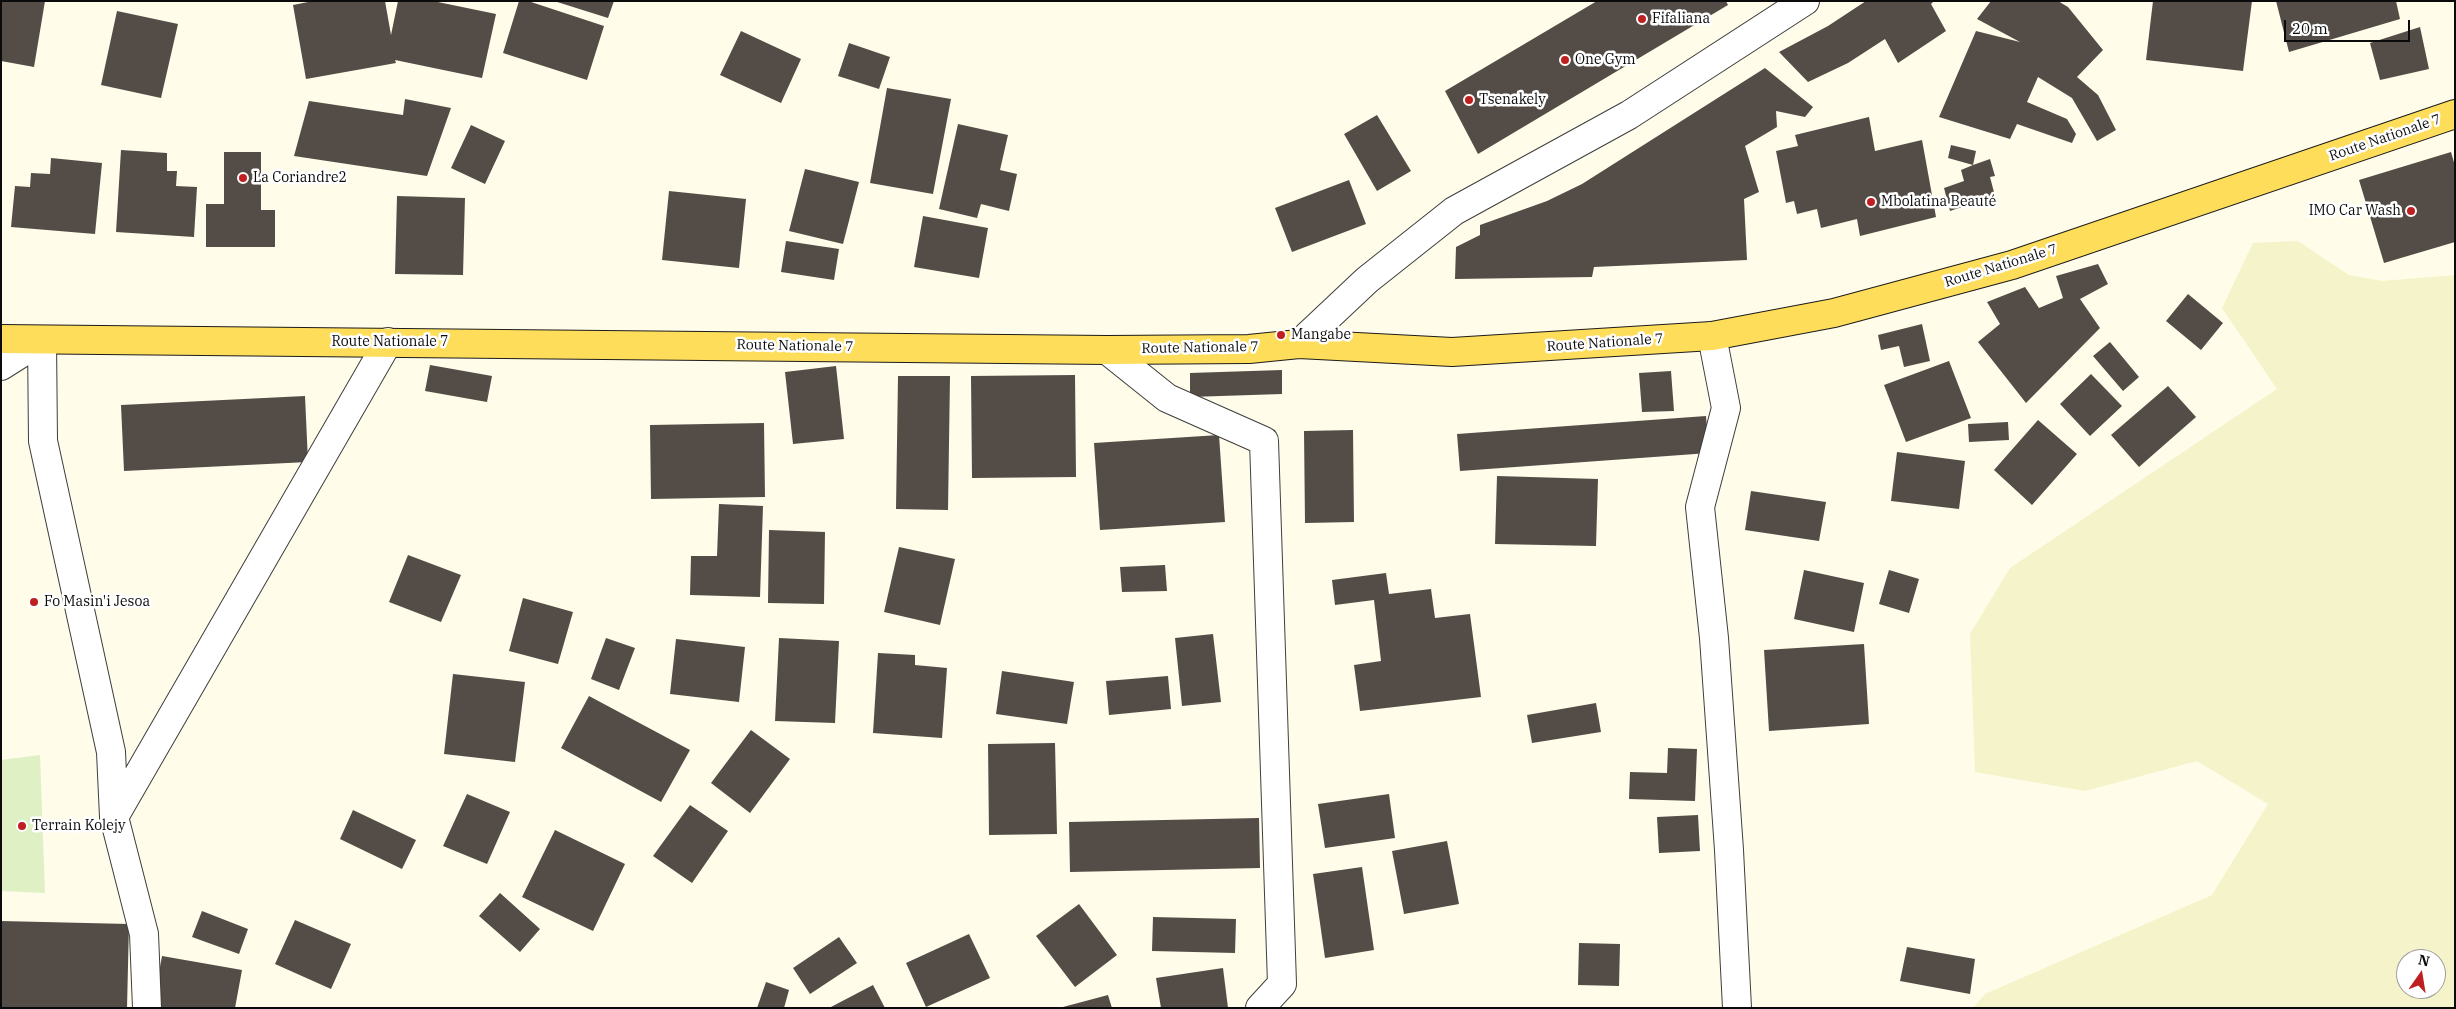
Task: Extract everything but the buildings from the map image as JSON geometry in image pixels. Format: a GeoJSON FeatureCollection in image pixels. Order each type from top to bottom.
{"type":"FeatureCollection","features":[{"type":"Feature","properties":{"kind":"main road","name":"Route Nationale 7"},"geometry":{"type":"LineString","coordinates":[[1,340],[1107,350],[1249,349],[1299,344],[1452,352],[1712,336],[1834,313],[2012,265],[2455,114]]}},
{"type":"Feature","properties":{"kind":"street"},"geometry":{"type":"LineString","coordinates":[[1299,344],[1367,280],[1454,211],[1629,115],[1806,1]]}},
{"type":"Feature","properties":{"kind":"street"},"geometry":{"type":"LineString","coordinates":[[1712,336],[1726,408],[1700,507],[1714,638],[1728,830],[1737,1008]]}},
{"type":"Feature","properties":{"kind":"street"},"geometry":{"type":"LineString","coordinates":[[1,366],[42,340]]}},
{"type":"Feature","properties":{"kind":"street"},"geometry":{"type":"LineString","coordinates":[[42,340],[43,441],[111,752],[114,817],[144,934],[147,1008]]}},
{"type":"Feature","properties":{"kind":"street"},"geometry":{"type":"LineString","coordinates":[[114,817],[388,342]]}},
{"type":"Feature","properties":{"kind":"street"},"geometry":{"type":"LineString","coordinates":[[1107,350],[1167,398],[1264,441],[1282,984],[1260,1008]]}},
{"type":"Feature","properties":{"kind":"shaded area"},"geometry":{"type":"Polygon","coordinates":[[[2298,241],[2349,275],[2382,281],[2455,275],[2455,1008],[1973,1008],[1985,994],[2212,895],[2268,804],[2197,761],[2085,791],[1975,772],[1970,634],[2010,568],[2277,389],[2222,308],[2253,243],[2298,241]]]}},
{"type":"Feature","properties":{"kind":"green space","name":"Terrain Kolejy"},"geometry":{"type":"Polygon","coordinates":[[[40,755],[45,893],[1,891],[1,760],[40,755]]]}},
{"type":"Feature","properties":{"kind":"place","name":"Fifaliana"},"geometry":{"type":"Point","coordinates":[1642,19]}},
{"type":"Feature","properties":{"kind":"place","name":"One Gym"},"geometry":{"type":"Point","coordinates":[1565,60]}},
{"type":"Feature","properties":{"kind":"place","name":"Tsenakely"},"geometry":{"type":"Point","coordinates":[1469,100]}},
{"type":"Feature","properties":{"kind":"place","name":"La Coriandre2"},"geometry":{"type":"Point","coordinates":[243,178]}},
{"type":"Feature","properties":{"kind":"place","name":"Mbolatina Beauté"},"geometry":{"type":"Point","coordinates":[1871,202]}},
{"type":"Feature","properties":{"kind":"place","name":"IMO Car Wash"},"geometry":{"type":"Point","coordinates":[2411,211]}},
{"type":"Feature","properties":{"kind":"place","name":"Mangabe"},"geometry":{"type":"Point","coordinates":[1281,335]}},
{"type":"Feature","properties":{"kind":"place","name":"Fo Masin'i Jesoa"},"geometry":{"type":"Point","coordinates":[34,602]}},
{"type":"Feature","properties":{"kind":"place","name":"Terrain Kolejy"},"geometry":{"type":"Point","coordinates":[22,826]}}]}
